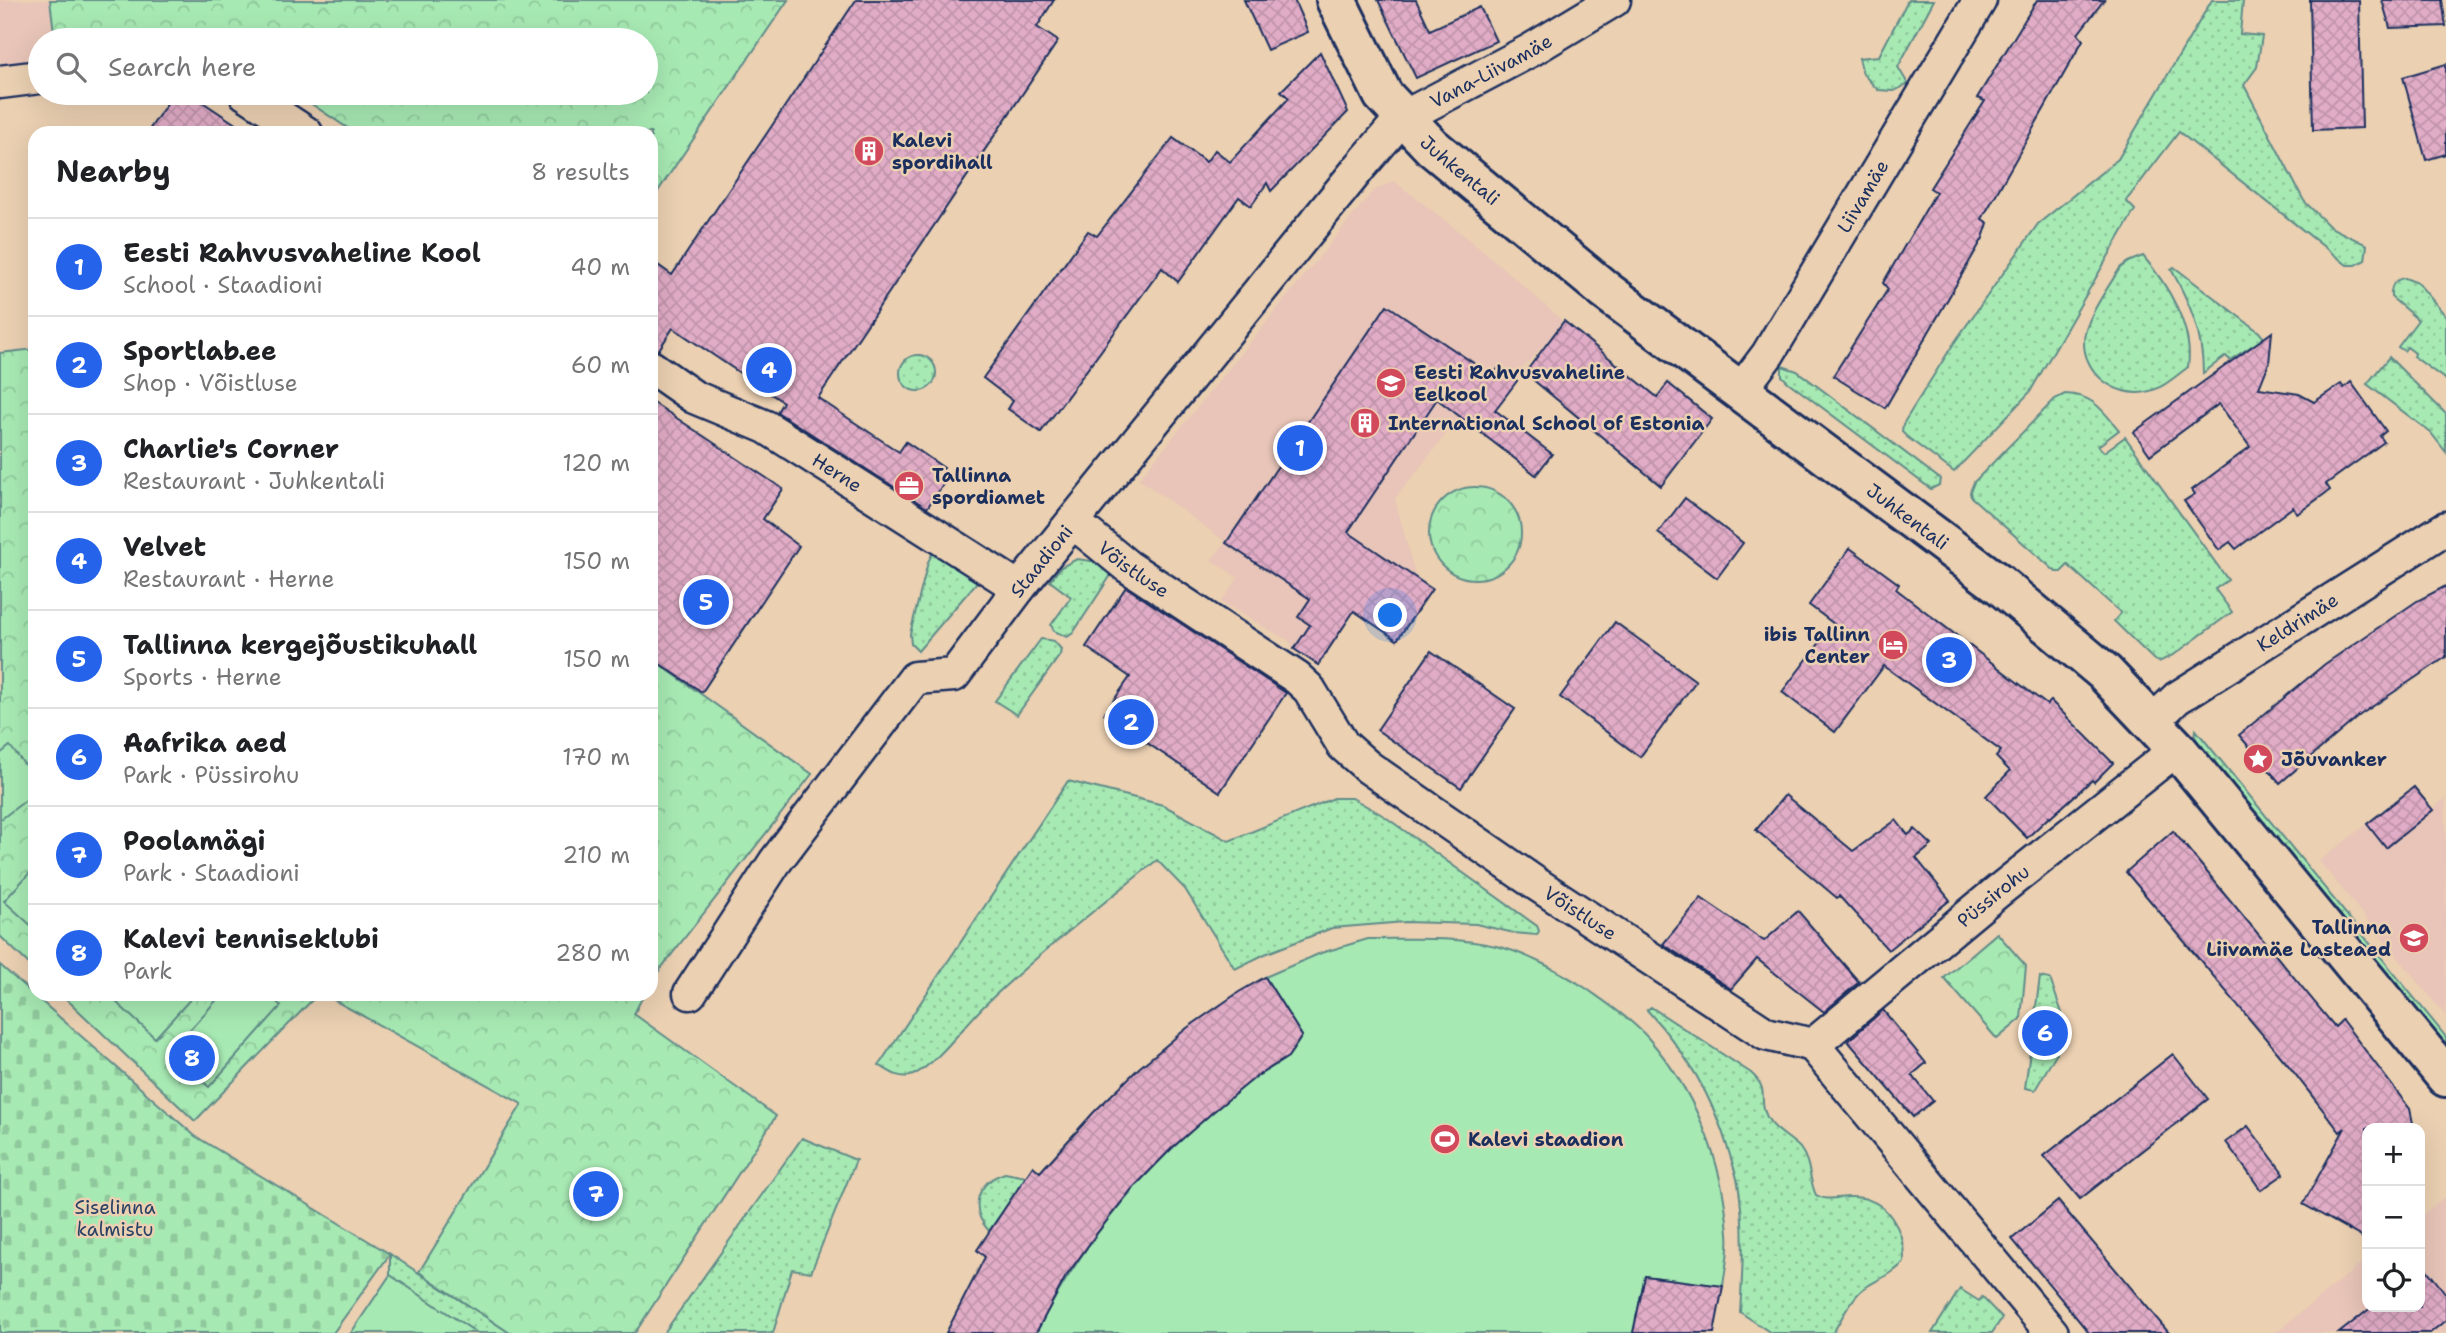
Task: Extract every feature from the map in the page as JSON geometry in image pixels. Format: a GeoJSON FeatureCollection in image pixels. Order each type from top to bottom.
{"type":"FeatureCollection","features":[{"type":"Feature","properties":{"kind":"street","name":"Juhkentali"},"geometry":{"type":"LineString","coordinates":[[1336,0],[1383,95],[1402,118],[1433,147],[1606,291],[2000,585],[2104,672],[2164,735],[2446,1077]]}},
{"type":"Feature","properties":{"kind":"street","name":"Vana-Liivamäe"},"geometry":{"type":"LineString","coordinates":[[1402,118],[1531,50],[1614,0]]}},
{"type":"Feature","properties":{"kind":"street","name":"Liivamäe"},"geometry":{"type":"LineString","coordinates":[[1741,390],[1768,354],[1980,0]]}},
{"type":"Feature","properties":{"kind":"street"},"geometry":{"type":"LineString","coordinates":[[0,82],[28,79]]}},
{"type":"Feature","properties":{"kind":"street"},"geometry":{"type":"LineString","coordinates":[[263,105],[295,126]]}},
{"type":"Feature","properties":{"kind":"street","name":"Staadioni"},"geometry":{"type":"LineString","coordinates":[[690,993],[775,862],[915,678],[954,674],[1019,588],[1402,118]]}},
{"type":"Feature","properties":{"kind":"street","name":"Herne"},"geometry":{"type":"LineString","coordinates":[[658,373],[694,397],[766,427],[1019,588]]}},
{"type":"Feature","properties":{"kind":"street","name":"Võistluse"},"geometry":{"type":"LineString","coordinates":[[1073,522],[1128,566],[1297,678],[1309,689],[1343,745],[1368,768],[1535,883],[1766,1034],[1813,1045]]}},
{"type":"Feature","properties":{"kind":"street","name":"Keldrimäe"},"geometry":{"type":"LineString","coordinates":[[2164,735],[2177,698],[2446,528]]}},
{"type":"Feature","properties":{"kind":"street","name":"Püssirohu"},"geometry":{"type":"LineString","coordinates":[[1813,1045],[1997,892],[2164,735]]}},
{"type":"Feature","properties":{"kind":"street"},"geometry":{"type":"LineString","coordinates":[[1813,1045],[2052,1333]]}},
{"type":"Feature","properties":{"kind":"shaded area"},"geometry":{"type":"Polygon","coordinates":[[[0,0],[50,0],[54,28],[28,28],[28,69],[0,72],[0,0]]]}},
{"type":"Feature","properties":{"kind":"shaded area"},"geometry":{"type":"Polygon","coordinates":[[[1394,181],[1479,247],[1565,323],[1513,378],[1499,367],[1395,499],[1416,578],[1432,589],[1364,598],[1318,665],[1294,649],[1289,641],[1221,602],[1238,578],[1211,560],[1226,542],[1139,479],[1373,191],[1394,181]]]}},
{"type":"Feature","properties":{"kind":"shaded area","name":"Tallinna Liivamäe Lasteaed"},"geometry":{"type":"Polygon","coordinates":[[[2446,798],[2446,1016],[2319,861],[2367,824],[2386,847],[2446,798]]]}},
{"type":"Feature","properties":{"kind":"shaded area"},"geometry":{"type":"Polygon","coordinates":[[[2446,1196],[2446,1333],[2275,1333],[2362,1263],[2362,1312],[2425,1312],[2425,1213],[2446,1196]]]}},
{"type":"Feature","properties":{"kind":"green space"},"geometry":{"type":"Polygon","coordinates":[[[50,0],[788,0],[658,191],[658,126],[344,126],[313,105],[658,105],[658,28],[54,28],[50,0]]]}},
{"type":"Feature","properties":{"kind":"green space"},"geometry":{"type":"Polygon","coordinates":[[[1908,0],[1934,0],[1898,67],[1908,84],[1894,91],[1878,90],[1863,74],[1859,58],[1879,56],[1908,0]]]}},
{"type":"Feature","properties":{"kind":"green space"},"geometry":{"type":"Polygon","coordinates":[[[2212,0],[2243,0],[2240,34],[2262,36],[2257,67],[2244,85],[2304,201],[2330,227],[2367,245],[2365,260],[2356,265],[2347,265],[2179,132],[2126,201],[2135,210],[2030,392],[1954,472],[1907,437],[1902,432],[1903,424],[1954,343],[2038,224],[2118,159],[2212,0]]]}},
{"type":"Feature","properties":{"kind":"green space"},"geometry":{"type":"Polygon","coordinates":[[[2143,256],[2177,308],[2183,322],[2189,352],[2188,367],[2157,388],[2135,393],[2113,387],[2095,373],[2085,353],[2084,341],[2092,314],[2120,268],[2143,256]]]}},
{"type":"Feature","properties":{"kind":"green space"},"geometry":{"type":"Polygon","coordinates":[[[2174,267],[2264,338],[2230,360],[2226,356],[2203,373],[2198,332],[2184,294],[2171,269],[2174,267]]]}},
{"type":"Feature","properties":{"kind":"green space"},"geometry":{"type":"Polygon","coordinates":[[[2405,278],[2418,283],[2446,316],[2446,380],[2413,356],[2415,353],[2407,347],[2404,351],[2398,347],[2418,320],[2391,297],[2394,284],[2405,278]]]}},
{"type":"Feature","properties":{"kind":"green space"},"geometry":{"type":"Polygon","coordinates":[[[28,350],[28,963],[0,936],[0,353],[28,350]]]}},
{"type":"Feature","properties":{"kind":"green space"},"geometry":{"type":"Polygon","coordinates":[[[918,355],[931,360],[936,373],[931,386],[918,391],[905,386],[900,373],[905,360],[918,355]]]}},
{"type":"Feature","properties":{"kind":"green space"},"geometry":{"type":"Polygon","coordinates":[[[2389,357],[2446,414],[2446,452],[2431,433],[2367,384],[2389,357]]]}},
{"type":"Feature","properties":{"kind":"green space"},"geometry":{"type":"Polygon","coordinates":[[[1782,366],[1797,371],[1940,479],[1939,485],[1931,489],[1788,382],[1782,376],[1782,366]]]}},
{"type":"Feature","properties":{"kind":"green space"},"geometry":{"type":"Polygon","coordinates":[[[2065,394],[2083,397],[2097,405],[2107,416],[2119,430],[2098,446],[2104,452],[2125,437],[2228,580],[2215,589],[2232,612],[2175,654],[2159,662],[2114,621],[2121,613],[2068,565],[2061,572],[2056,572],[1971,497],[1974,482],[2055,399],[2065,394]]]}},
{"type":"Feature","properties":{"kind":"green space"},"geometry":{"type":"Polygon","coordinates":[[[1475,487],[1493,491],[1507,501],[1517,515],[1521,533],[1517,551],[1507,565],[1493,575],[1475,579],[1457,575],[1443,565],[1433,551],[1429,533],[1433,515],[1443,501],[1457,491],[1475,487]]]}},
{"type":"Feature","properties":{"kind":"green space"},"geometry":{"type":"Polygon","coordinates":[[[937,544],[983,575],[918,651],[911,644],[910,634],[928,562],[937,544]]]}},
{"type":"Feature","properties":{"kind":"green space"},"geometry":{"type":"Polygon","coordinates":[[[1077,559],[1098,562],[1113,572],[1073,633],[1067,637],[1054,631],[1051,625],[1071,597],[1050,581],[1061,567],[1077,559]]]}},
{"type":"Feature","properties":{"kind":"green space"},"geometry":{"type":"Polygon","coordinates":[[[1041,639],[1054,641],[1061,649],[1060,655],[1017,715],[995,701],[1041,639]]]}},
{"type":"Feature","properties":{"kind":"green space"},"geometry":{"type":"Polygon","coordinates":[[[658,663],[812,774],[658,972],[658,663]]]}},
{"type":"Feature","properties":{"kind":"green space"},"geometry":{"type":"Polygon","coordinates":[[[2196,730],[2446,1037],[2446,1047],[2199,745],[2195,737],[2196,730]]]}},
{"type":"Feature","properties":{"kind":"green space"},"geometry":{"type":"Polygon","coordinates":[[[10,746],[28,769],[28,798],[0,820],[0,754],[10,746]]]}},
{"type":"Feature","properties":{"kind":"green space"},"geometry":{"type":"Polygon","coordinates":[[[1068,781],[1163,805],[1229,841],[1334,798],[1352,798],[1384,816],[1537,926],[1539,931],[1537,935],[1514,933],[1476,924],[1405,922],[1332,928],[1265,954],[1235,969],[1185,889],[1157,860],[1006,985],[922,1070],[904,1077],[879,1065],[1068,781]]]}},
{"type":"Feature","properties":{"kind":"green space"},"geometry":{"type":"Polygon","coordinates":[[[28,875],[28,923],[4,901],[28,875]]]}},
{"type":"Feature","properties":{"kind":"green space"},"geometry":{"type":"Polygon","coordinates":[[[1997,933],[2026,966],[2021,1019],[1997,1039],[1944,978],[1997,933]]]}},
{"type":"Feature","properties":{"kind":"green space","name":"Kalevi staadion"},"geometry":{"type":"Polygon","coordinates":[[[1368,939],[1448,939],[1480,943],[1519,953],[1577,983],[1620,1012],[1642,1032],[1666,1060],[1680,1082],[1704,1129],[1713,1154],[1728,1233],[1723,1286],[1645,1276],[1633,1333],[1036,1333],[1086,1250],[1146,1175],[1215,1110],[1255,1078],[1286,1058],[1295,1048],[1302,1036],[1265,977],[1321,953],[1368,939]]]}},
{"type":"Feature","properties":{"kind":"green space","name":"Siselinna kalmistu"},"geometry":{"type":"Polygon","coordinates":[[[0,965],[28,990],[28,1001],[41,1001],[195,1136],[390,1254],[333,1333],[0,1333],[0,965]]]}},
{"type":"Feature","properties":{"kind":"green space"},"geometry":{"type":"Polygon","coordinates":[[[2040,977],[2050,979],[2062,1013],[2056,1054],[2035,1090],[2025,1088],[2040,977]]]}},
{"type":"Feature","properties":{"kind":"green space"},"geometry":{"type":"Polygon","coordinates":[[[68,1001],[311,1001],[195,1121],[68,1001]]]}},
{"type":"Feature","properties":{"kind":"green space"},"geometry":{"type":"Polygon","coordinates":[[[117,1001],[189,1001],[155,1038],[117,1001]]]}},
{"type":"Feature","properties":{"kind":"green space"},"geometry":{"type":"Polygon","coordinates":[[[216,1001],[276,1001],[281,1006],[209,1087],[170,1052],[216,1001]]]}},
{"type":"Feature","properties":{"kind":"green space"},"geometry":{"type":"Polygon","coordinates":[[[336,1001],[640,1001],[634,1014],[776,1116],[635,1333],[510,1333],[419,1272],[522,1104],[336,1001]]]}},
{"type":"Feature","properties":{"kind":"green space"},"geometry":{"type":"Polygon","coordinates":[[[1651,1007],[1757,1079],[1761,1085],[1767,1117],[1773,1126],[1804,1153],[1816,1195],[1825,1198],[1865,1199],[1876,1203],[1885,1210],[1898,1228],[1904,1262],[1858,1294],[1833,1333],[1771,1333],[1740,1312],[1742,1231],[1735,1171],[1715,1112],[1697,1076],[1647,1010],[1651,1007]]]}},
{"type":"Feature","properties":{"kind":"green space"},"geometry":{"type":"Polygon","coordinates":[[[802,1138],[856,1160],[811,1272],[792,1269],[773,1333],[664,1333],[802,1138]]]}},
{"type":"Feature","properties":{"kind":"green space"},"geometry":{"type":"Polygon","coordinates":[[[1005,1173],[1026,1177],[989,1231],[979,1214],[979,1197],[987,1183],[1005,1173]]]}},
{"type":"Feature","properties":{"kind":"green space"},"geometry":{"type":"Polygon","coordinates":[[[390,1254],[510,1333],[477,1333],[390,1275],[390,1254]]]}},
{"type":"Feature","properties":{"kind":"green space"},"geometry":{"type":"Polygon","coordinates":[[[390,1275],[477,1333],[351,1333],[390,1275]]]}},
{"type":"Feature","properties":{"kind":"green space"},"geometry":{"type":"Polygon","coordinates":[[[1960,1289],[1979,1301],[1982,1297],[2002,1318],[1992,1333],[1932,1333],[1960,1289]]]}},
{"type":"Feature","properties":{"kind":"building","name":"Kalevi spordihall"},"geometry":{"type":"Polygon","coordinates":[[[856,0],[1054,0],[1037,27],[1058,41],[818,398],[899,452],[906,442],[944,468],[937,478],[944,483],[927,508],[777,412],[783,402],[673,328],[658,351],[658,265],[672,275],[856,0]]]}},
{"type":"Feature","properties":{"kind":"building"},"geometry":{"type":"Polygon","coordinates":[[[1244,0],[1294,0],[1308,32],[1267,50],[1244,0]]]}},
{"type":"Feature","properties":{"kind":"building"},"geometry":{"type":"Polygon","coordinates":[[[1378,0],[1416,0],[1430,30],[1480,7],[1496,41],[1416,78],[1378,0]]]}},
{"type":"Feature","properties":{"kind":"building"},"geometry":{"type":"Polygon","coordinates":[[[2037,0],[2104,0],[2078,34],[2083,40],[1982,219],[1988,223],[1983,238],[1885,408],[1833,376],[1888,289],[1883,283],[1936,192],[1930,188],[1985,101],[1977,98],[2037,0]]]}},
{"type":"Feature","properties":{"kind":"building"},"geometry":{"type":"Polygon","coordinates":[[[2310,0],[2359,0],[2362,128],[2313,130],[2310,0]]]}},
{"type":"Feature","properties":{"kind":"building"},"geometry":{"type":"Polygon","coordinates":[[[2382,0],[2442,0],[2446,26],[2390,28],[2382,0]]]}},
{"type":"Feature","properties":{"kind":"building"},"geometry":{"type":"Polygon","coordinates":[[[1320,52],[1348,112],[1271,191],[1267,183],[1251,206],[1239,197],[1178,282],[1162,268],[1041,432],[1008,409],[1013,401],[983,378],[1088,231],[1097,236],[1173,138],[1206,162],[1215,150],[1230,162],[1289,98],[1281,91],[1320,52]]]}},
{"type":"Feature","properties":{"kind":"building"},"geometry":{"type":"Polygon","coordinates":[[[2446,64],[2446,154],[2426,160],[2403,77],[2446,64]]]}},
{"type":"Feature","properties":{"kind":"building"},"geometry":{"type":"Polygon","coordinates":[[[166,105],[207,105],[238,126],[152,126],[166,105]]]}},
{"type":"Feature","properties":{"kind":"building","name":"International School of Estonia"},"geometry":{"type":"Polygon","coordinates":[[[1387,305],[1493,376],[1499,367],[1517,381],[1495,410],[1552,454],[1536,475],[1437,399],[1348,532],[1432,589],[1397,640],[1354,611],[1318,665],[1294,649],[1310,625],[1298,617],[1310,599],[1226,543],[1387,305]]]}},
{"type":"Feature","properties":{"kind":"building"},"geometry":{"type":"Polygon","coordinates":[[[1564,321],[1657,397],[1668,383],[1712,419],[1661,486],[1525,373],[1564,321]]]}},
{"type":"Feature","properties":{"kind":"building"},"geometry":{"type":"Polygon","coordinates":[[[2272,332],[2269,363],[2259,388],[2299,394],[2314,402],[2341,384],[2344,388],[2351,382],[2386,431],[2380,436],[2384,442],[2326,484],[2330,490],[2297,514],[2293,507],[2236,549],[2230,542],[2219,550],[2184,501],[2195,494],[2192,490],[2250,447],[2219,404],[2150,455],[2134,432],[2272,332]]]}},
{"type":"Feature","properties":{"kind":"building"},"geometry":{"type":"Polygon","coordinates":[[[658,406],[783,489],[763,519],[799,546],[702,692],[658,663],[658,406]]]}},
{"type":"Feature","properties":{"kind":"building"},"geometry":{"type":"Polygon","coordinates":[[[1685,498],[1743,543],[1717,578],[1658,533],[1685,498]]]}},
{"type":"Feature","properties":{"kind":"building","name":"ibis Tallinn Center"},"geometry":{"type":"Polygon","coordinates":[[[1850,548],[1899,584],[1896,589],[2047,705],[2051,701],[2113,763],[2027,838],[1986,796],[2010,771],[1996,757],[2001,751],[1884,666],[1835,732],[1782,692],[1834,624],[1809,605],[1850,548]]]}},
{"type":"Feature","properties":{"kind":"building"},"geometry":{"type":"Polygon","coordinates":[[[2446,586],[2446,657],[2360,715],[2280,783],[2239,735],[2325,664],[2417,601],[2446,586]]]}},
{"type":"Feature","properties":{"kind":"building"},"geometry":{"type":"Polygon","coordinates":[[[1126,587],[1286,693],[1220,792],[1104,714],[1130,677],[1086,647],[1126,587]]]}},
{"type":"Feature","properties":{"kind":"building"},"geometry":{"type":"Polygon","coordinates":[[[1615,622],[1696,681],[1640,757],[1560,697],[1615,622]]]}},
{"type":"Feature","properties":{"kind":"building"},"geometry":{"type":"Polygon","coordinates":[[[1431,651],[1515,709],[1461,788],[1377,730],[1431,651]]]}},
{"type":"Feature","properties":{"kind":"building"},"geometry":{"type":"Polygon","coordinates":[[[2414,787],[2433,810],[2386,848],[2367,824],[2414,787]]]}},
{"type":"Feature","properties":{"kind":"building"},"geometry":{"type":"Polygon","coordinates":[[[1785,795],[1853,851],[1896,820],[1908,835],[1915,829],[1932,845],[1916,858],[1950,900],[1888,950],[1839,896],[1837,898],[1756,830],[1785,795]]]}},
{"type":"Feature","properties":{"kind":"building"},"geometry":{"type":"Polygon","coordinates":[[[2173,831],[2335,1027],[2342,1020],[2410,1109],[2413,1123],[2362,1123],[2362,1237],[2303,1204],[2345,1128],[2340,1132],[2288,1065],[2126,872],[2173,831]]]}},
{"type":"Feature","properties":{"kind":"building"},"geometry":{"type":"Polygon","coordinates":[[[1701,898],[1764,941],[1798,911],[1859,982],[1824,1012],[1757,959],[1731,989],[1663,944],[1701,898]]]}},
{"type":"Feature","properties":{"kind":"building"},"geometry":{"type":"Polygon","coordinates":[[[1265,977],[1302,1036],[1288,1057],[1257,1076],[1213,1112],[1172,1148],[1132,1189],[1065,1278],[1036,1333],[946,1333],[985,1257],[977,1250],[1033,1166],[1040,1172],[1094,1112],[1139,1068],[1187,1028],[1265,977]]]}},
{"type":"Feature","properties":{"kind":"building"},"geometry":{"type":"Polygon","coordinates":[[[1883,1010],[1926,1063],[1912,1075],[1933,1101],[1913,1117],[1848,1041],[1883,1010]]]}},
{"type":"Feature","properties":{"kind":"building"},"geometry":{"type":"Polygon","coordinates":[[[2173,1054],[2208,1099],[2080,1199],[2044,1156],[2173,1054]]]}},
{"type":"Feature","properties":{"kind":"building"},"geometry":{"type":"Polygon","coordinates":[[[2248,1126],[2284,1174],[2261,1190],[2226,1142],[2248,1126]]]}},
{"type":"Feature","properties":{"kind":"building"},"geometry":{"type":"Polygon","coordinates":[[[2058,1201],[2169,1333],[2089,1333],[2012,1239],[2058,1201]]]}},
{"type":"Feature","properties":{"kind":"building"},"geometry":{"type":"Polygon","coordinates":[[[2425,1267],[2446,1294],[2446,1320],[2430,1333],[2339,1333],[2366,1312],[2425,1312],[2425,1267]]]}},
{"type":"Feature","properties":{"kind":"building"},"geometry":{"type":"Polygon","coordinates":[[[1645,1276],[1723,1286],[1714,1333],[1633,1333],[1645,1276]]]}},
{"type":"Feature","properties":{"kind":"place","name":"Kalevi spordihall"},"geometry":{"type":"Point","coordinates":[869,151]}},
{"type":"Feature","properties":{"kind":"place","name":"Velvet"},"geometry":{"type":"Point","coordinates":[769,370]}},
{"type":"Feature","properties":{"kind":"place","name":"Eesti Rahvusvaheline Eelkool"},"geometry":{"type":"Point","coordinates":[1391,383]}},
{"type":"Feature","properties":{"kind":"place","name":"International School of Estonia"},"geometry":{"type":"Point","coordinates":[1365,423]}},
{"type":"Feature","properties":{"kind":"place","name":"Eesti Rahvusvaheline Kool"},"geometry":{"type":"Point","coordinates":[1300,448]}},
{"type":"Feature","properties":{"kind":"place","name":"Tallinna spordiamet"},"geometry":{"type":"Point","coordinates":[909,486]}},
{"type":"Feature","properties":{"kind":"place","name":"Tallinna kergejõustikuhall"},"geometry":{"type":"Point","coordinates":[706,602]}},
{"type":"Feature","properties":{"kind":"place","name":"ibis Tallinn Center"},"geometry":{"type":"Point","coordinates":[1893,645]}},
{"type":"Feature","properties":{"kind":"place","name":"Charlie's Corner"},"geometry":{"type":"Point","coordinates":[1949,660]}},
{"type":"Feature","properties":{"kind":"place","name":"Sportlab.ee"},"geometry":{"type":"Point","coordinates":[1131,722]}},
{"type":"Feature","properties":{"kind":"place","name":"Jõuvanker"},"geometry":{"type":"Point","coordinates":[2258,759]}},
{"type":"Feature","properties":{"kind":"place","name":"Tallinna Liivamäe Lasteaed"},"geometry":{"type":"Point","coordinates":[2414,938]}},
{"type":"Feature","properties":{"kind":"place","name":"Aafrika aed"},"geometry":{"type":"Point","coordinates":[2045,1033]}},
{"type":"Feature","properties":{"kind":"place","name":"Kalevi tenniseklubi"},"geometry":{"type":"Point","coordinates":[192,1058]}},
{"type":"Feature","properties":{"kind":"place","name":"Kalevi staadion"},"geometry":{"type":"Point","coordinates":[1445,1139]}},
{"type":"Feature","properties":{"kind":"place","name":"Poolamägi"},"geometry":{"type":"Point","coordinates":[596,1194]}}]}
